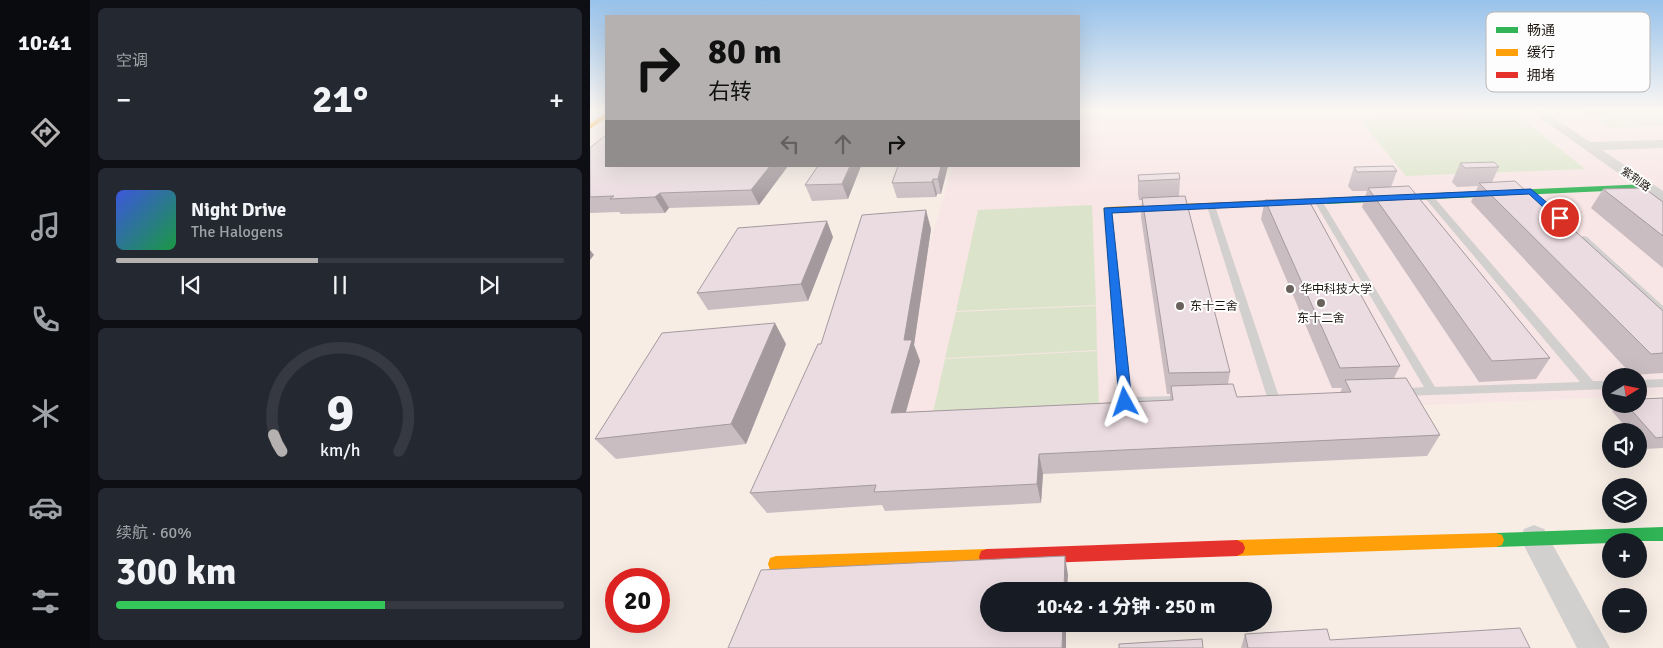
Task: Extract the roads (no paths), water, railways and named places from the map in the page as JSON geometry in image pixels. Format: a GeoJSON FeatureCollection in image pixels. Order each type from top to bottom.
{"type":"FeatureCollection","features":[{"type":"Feature","properties":{"kind":"main road"},"geometry":{"type":"LineString","coordinates":[[1107,210],[1428,196],[1534,195],[1647,186]]}},
{"type":"Feature","properties":{"kind":"main road"},"geometry":{"type":"LineString","coordinates":[[776,564],[1663,534]]}},
{"type":"Feature","properties":{"kind":"street","name":"紫荆路"},"geometry":{"type":"LineString","coordinates":[[1581,140],[1663,198]]}},
{"type":"Feature","properties":{"kind":"street"},"geometry":{"type":"LineString","coordinates":[[1590,146],[1663,144]]}},
{"type":"Feature","properties":{"kind":"street"},"geometry":{"type":"LineString","coordinates":[[1534,538],[1594,648]]}},
{"type":"Feature","properties":{"kind":"lane"},"geometry":{"type":"LineString","coordinates":[[1428,196],[1590,386]]}},
{"type":"Feature","properties":{"kind":"lane"},"geometry":{"type":"LineString","coordinates":[[1318,201],[1432,391]]}},
{"type":"Feature","properties":{"kind":"lane"},"geometry":{"type":"LineString","coordinates":[[1211,206],[1273,397]]}},
{"type":"Feature","properties":{"kind":"lane"},"geometry":{"type":"LineString","coordinates":[[1107,210],[1125,402],[1194,400]]}},
{"type":"Feature","properties":{"kind":"lane"},"geometry":{"type":"LineString","coordinates":[[1575,231],[1663,310]]}},
{"type":"Feature","properties":{"kind":"lane"},"geometry":{"type":"LineString","coordinates":[[1648,384],[1663,384]]}},
{"type":"Feature","properties":{"kind":"lane"},"geometry":{"type":"LineString","coordinates":[[1393,393],[1602,385]]}},
{"type":"Feature","properties":{"kind":"place","name":"华中科技大学"},"geometry":{"type":"Point","coordinates":[1290,289]}},
{"type":"Feature","properties":{"kind":"place","name":"东十二舍"},"geometry":{"type":"Point","coordinates":[1321,303]}},
{"type":"Feature","properties":{"kind":"place","name":"东十三舍"},"geometry":{"type":"Point","coordinates":[1180,306]}}]}
